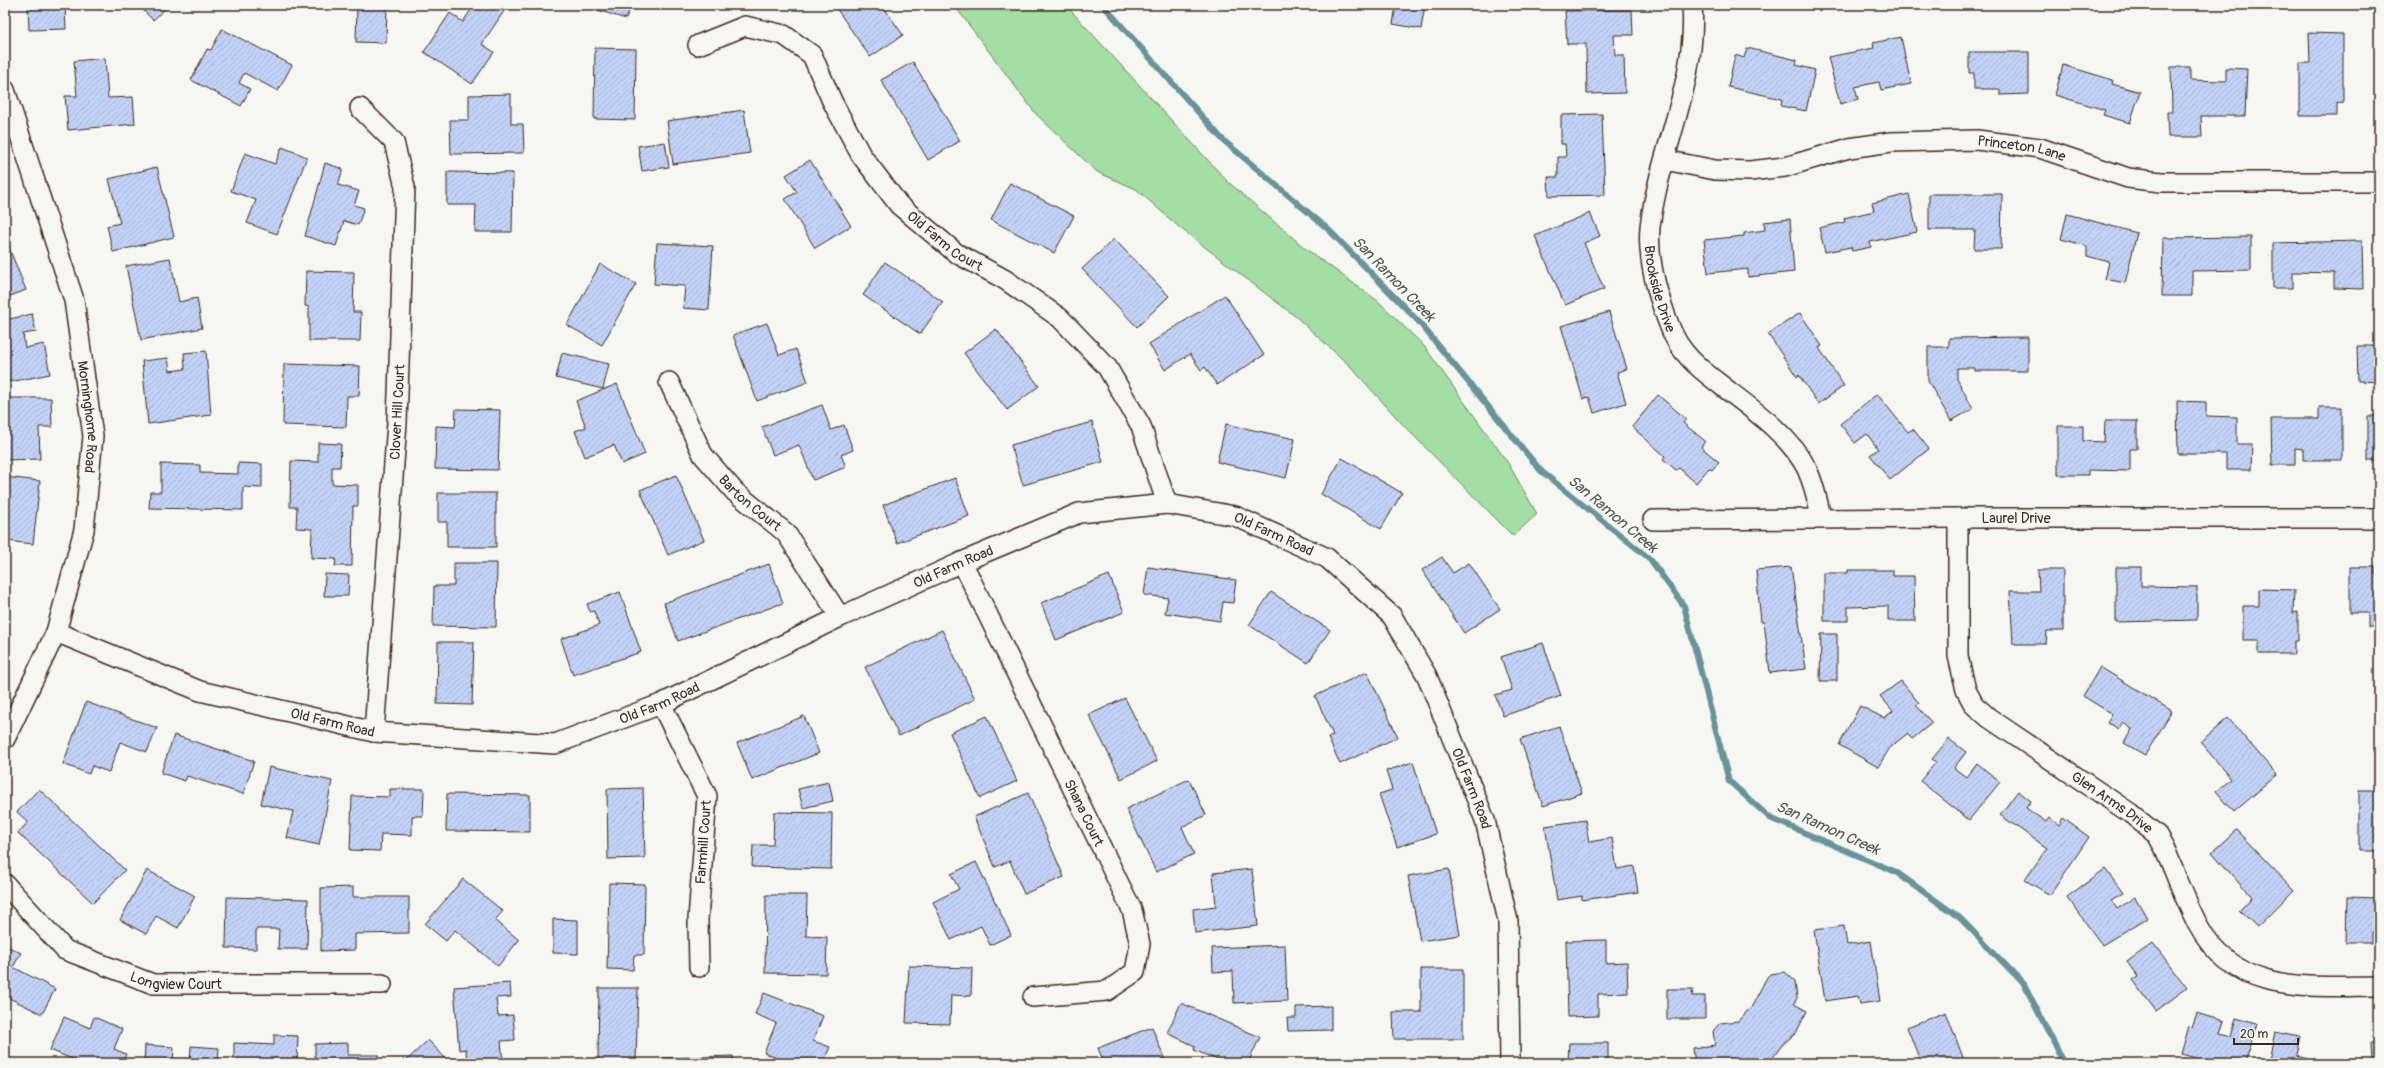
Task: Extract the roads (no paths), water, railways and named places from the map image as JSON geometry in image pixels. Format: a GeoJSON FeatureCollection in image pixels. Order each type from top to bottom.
{"type":"FeatureCollection","features":[{"type":"Feature","properties":{"kind":"street","name":"Brookside Drive"},"geometry":{"type":"LineString","coordinates":[[1692,5],[1692,52],[1686,84],[1665,160],[1650,228],[1650,249],[1654,274],[1670,328],[1681,350],[1694,364],[1755,411],[1790,445],[1806,468],[1815,488],[1821,518]]}},
{"type":"Feature","properties":{"kind":"street","name":"Old Farm Court"},"geometry":{"type":"LineString","coordinates":[[698,45],[745,26],[784,35],[812,55],[832,101],[861,154],[899,205],[956,253],[1004,279],[1060,318],[1108,367],[1141,426],[1167,504]]}},
{"type":"Feature","properties":{"kind":"street","name":"Morninghome Road"},"geometry":{"type":"LineString","coordinates":[[5,90],[74,300],[93,436],[84,530],[56,632],[5,739]]}},
{"type":"Feature","properties":{"kind":"street","name":"Clover Hill Court"},"geometry":{"type":"LineString","coordinates":[[360,108],[394,142],[405,187],[398,423],[374,732]]}},
{"type":"Feature","properties":{"kind":"street","name":"Princeton Lane"},"geometry":{"type":"LineString","coordinates":[[1665,160],[1715,170],[1750,171],[1785,167],[1849,148],[1891,142],[1977,140],[2040,148],[2128,178],[2161,182],[2379,182]]}},
{"type":"Feature","properties":{"kind":"street","name":"Barton Court"},"geometry":{"type":"LineString","coordinates":[[669,382],[703,455],[735,492],[786,533],[840,617]]}},
{"type":"Feature","properties":{"kind":"street","name":"Old Farm Road"},"geometry":{"type":"LineString","coordinates":[[56,632],[200,691],[374,732],[555,744],[661,704],[840,617],[962,562],[1079,513],[1167,504],[1235,516],[1327,558],[1392,616],[1427,676],[1485,820],[1508,921],[1510,1063]]}},
{"type":"Feature","properties":{"kind":"street","name":"Laurel Drive"},"geometry":{"type":"LineString","coordinates":[[1653,520],[1821,518],[2379,518]]}},
{"type":"Feature","properties":{"kind":"street","name":"Glen Arms Drive"},"geometry":{"type":"LineString","coordinates":[[1958,518],[1958,656],[1966,690],[1974,705],[1989,718],[2130,813],[2157,835],[2164,847],[2198,925],[2208,940],[2226,960],[2241,969],[2275,983],[2296,986],[2379,986]]}},
{"type":"Feature","properties":{"kind":"street","name":"Shana Court"},"geometry":{"type":"LineString","coordinates":[[962,562],[1132,910],[1140,944],[1135,972],[1108,991],[1033,997]]}},
{"type":"Feature","properties":{"kind":"street","name":"Farmhill Court"},"geometry":{"type":"LineString","coordinates":[[661,704],[707,796],[698,920],[698,967]]}},
{"type":"Feature","properties":{"kind":"street","name":"Longview Court"},"geometry":{"type":"LineString","coordinates":[[5,884],[65,950],[153,984],[382,984]]}},
{"type":"Feature","properties":{"kind":"waterway","name":"San Ramon Creek"},"geometry":{"type":"LineString","coordinates":[[1103,5],[1223,140],[1328,229],[1419,322],[1541,471],[1650,559],[1684,606],[1729,781],[1770,818],[1896,872],[1960,918],[2024,984],[2064,1063]]}}]}
